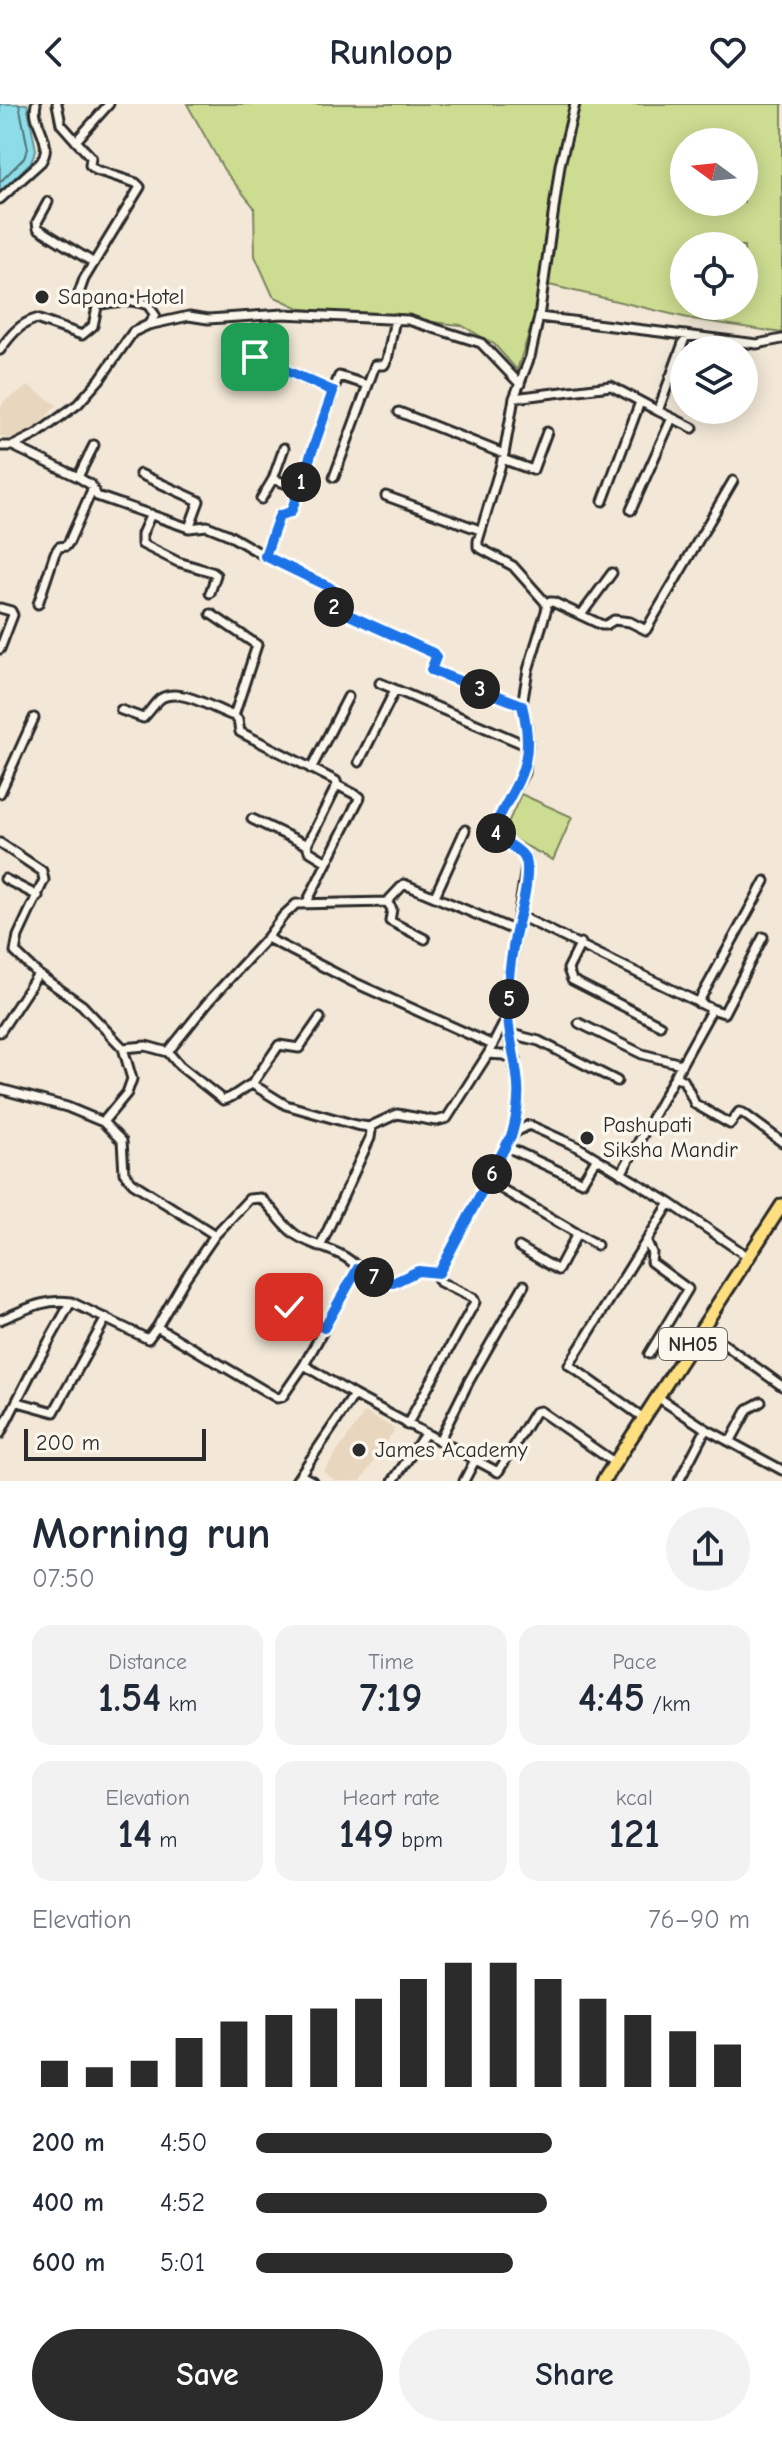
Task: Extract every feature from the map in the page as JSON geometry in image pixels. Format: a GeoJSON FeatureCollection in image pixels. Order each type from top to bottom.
{"type":"FeatureCollection","features":[{"type":"Feature","properties":{"kind":"main road","name":"NH05"},"geometry":{"type":"LineString","coordinates":[[603,1481],[782,1205]]}},
{"type":"Feature","properties":{"kind":"street"},"geometry":{"type":"LineString","coordinates":[[0,199],[46,154],[36,104]]}},
{"type":"Feature","properties":{"kind":"street"},"geometry":{"type":"LineString","coordinates":[[57,104],[61,124],[91,157],[90,165],[140,187],[79,293],[97,307],[126,301],[148,305],[155,315],[148,325]]}},
{"type":"Feature","properties":{"kind":"street"},"geometry":{"type":"LineString","coordinates":[[76,141],[109,104]]}},
{"type":"Feature","properties":{"kind":"street"},"geometry":{"type":"LineString","coordinates":[[436,1274],[507,1147],[519,1111],[519,1079],[507,1017],[527,861],[524,855],[498,836],[495,825],[524,773],[528,746],[522,705],[528,670],[547,608],[513,566],[478,547],[480,530],[503,457],[514,398],[530,357],[539,317],[560,165],[575,104]]}},
{"type":"Feature","properties":{"kind":"street"},"geometry":{"type":"LineString","coordinates":[[48,202],[37,222],[38,228],[94,263]]}},
{"type":"Feature","properties":{"kind":"street"},"geometry":{"type":"LineString","coordinates":[[0,350],[18,328],[36,319],[82,335],[93,326],[97,307]]}},
{"type":"Feature","properties":{"kind":"street"},"geometry":{"type":"LineString","coordinates":[[13,446],[37,434],[78,404],[133,332],[148,325],[189,316],[208,319],[283,314],[395,319],[445,330],[481,343],[520,384]]}},
{"type":"Feature","properties":{"kind":"street"},"geometry":{"type":"LineString","coordinates":[[539,317],[757,344],[782,339]]}},
{"type":"Feature","properties":{"kind":"street"},"geometry":{"type":"LineString","coordinates":[[334,477],[375,365],[384,365],[387,360],[395,319]]}},
{"type":"Feature","properties":{"kind":"street"},"geometry":{"type":"LineString","coordinates":[[255,357],[333,391]]}},
{"type":"Feature","properties":{"kind":"street"},"geometry":{"type":"LineString","coordinates":[[265,556],[280,515],[289,514],[339,376],[368,385]]}},
{"type":"Feature","properties":{"kind":"street"},"geometry":{"type":"LineString","coordinates":[[658,411],[670,377]]}},
{"type":"Feature","properties":{"kind":"street"},"geometry":{"type":"LineString","coordinates":[[514,398],[611,386],[670,417]]}},
{"type":"Feature","properties":{"kind":"street"},"geometry":{"type":"LineString","coordinates":[[603,501],[640,402]]}},
{"type":"Feature","properties":{"kind":"street"},"geometry":{"type":"LineString","coordinates":[[399,412],[533,470],[547,432]]}},
{"type":"Feature","properties":{"kind":"street"},"geometry":{"type":"LineString","coordinates":[[631,510],[670,422]]}},
{"type":"Feature","properties":{"kind":"street"},"geometry":{"type":"LineString","coordinates":[[685,424],[693,428]]}},
{"type":"Feature","properties":{"kind":"street"},"geometry":{"type":"LineString","coordinates":[[78,477],[94,445]]}},
{"type":"Feature","properties":{"kind":"street"},"geometry":{"type":"LineString","coordinates":[[0,446],[13,446],[78,477],[91,485],[97,496],[189,528],[207,526],[227,534],[329,587],[333,590],[332,604],[338,610],[433,653],[436,657],[431,670],[522,705]]}},
{"type":"Feature","properties":{"kind":"street"},"geometry":{"type":"LineString","coordinates":[[261,499],[273,479],[284,448]]}},
{"type":"Feature","properties":{"kind":"street"},"geometry":{"type":"LineString","coordinates":[[140,474],[199,501],[189,528]]}},
{"type":"Feature","properties":{"kind":"street"},"geometry":{"type":"LineString","coordinates":[[273,479],[299,488]]}},
{"type":"Feature","properties":{"kind":"street"},"geometry":{"type":"LineString","coordinates":[[545,602],[553,602],[602,625],[614,620],[630,622],[646,630],[733,481]]}},
{"type":"Feature","properties":{"kind":"street"},"geometry":{"type":"LineString","coordinates":[[38,604],[55,553],[69,542],[93,489]]}},
{"type":"Feature","properties":{"kind":"street"},"geometry":{"type":"LineString","coordinates":[[386,496],[480,530]]}},
{"type":"Feature","properties":{"kind":"street"},"geometry":{"type":"LineString","coordinates":[[151,514],[142,534],[142,544],[178,562],[212,572],[216,575],[210,593]]}},
{"type":"Feature","properties":{"kind":"street"},"geometry":{"type":"LineString","coordinates":[[581,615],[612,573]]}},
{"type":"Feature","properties":{"kind":"street"},"geometry":{"type":"LineString","coordinates":[[0,608],[11,611],[13,615],[0,649]]}},
{"type":"Feature","properties":{"kind":"street"},"geometry":{"type":"LineString","coordinates":[[211,614],[257,645],[234,716]]}},
{"type":"Feature","properties":{"kind":"street"},"geometry":{"type":"LineString","coordinates":[[380,683],[528,746]]}},
{"type":"Feature","properties":{"kind":"street"},"geometry":{"type":"LineString","coordinates":[[359,762],[395,690]]}},
{"type":"Feature","properties":{"kind":"street"},"geometry":{"type":"LineString","coordinates":[[121,710],[146,718],[155,704],[175,693],[234,716],[240,732],[336,781],[337,785],[360,797],[307,902]]}},
{"type":"Feature","properties":{"kind":"street"},"geometry":{"type":"LineString","coordinates":[[311,769],[348,697]]}},
{"type":"Feature","properties":{"kind":"street"},"geometry":{"type":"LineString","coordinates":[[0,793],[34,718]]}},
{"type":"Feature","properties":{"kind":"street"},"geometry":{"type":"LineString","coordinates":[[327,862],[309,851],[307,845],[337,785]]}},
{"type":"Feature","properties":{"kind":"street"},"geometry":{"type":"LineString","coordinates":[[252,819],[307,845]]}},
{"type":"Feature","properties":{"kind":"street"},"geometry":{"type":"LineString","coordinates":[[435,896],[465,830]]}},
{"type":"Feature","properties":{"kind":"street"},"geometry":{"type":"LineString","coordinates":[[0,843],[42,871],[44,880],[18,936],[15,952],[38,974],[82,1005],[123,1048],[132,1079],[127,1093],[103,1122]]}},
{"type":"Feature","properties":{"kind":"street"},"geometry":{"type":"LineString","coordinates":[[5,879],[38,896]]}},
{"type":"Feature","properties":{"kind":"street"},"geometry":{"type":"LineString","coordinates":[[698,1003],[765,881]]}},
{"type":"Feature","properties":{"kind":"street"},"geometry":{"type":"LineString","coordinates":[[168,1052],[208,1002],[296,904],[387,902],[404,884],[516,931]]}},
{"type":"Feature","properties":{"kind":"street"},"geometry":{"type":"LineString","coordinates":[[387,902],[392,909],[390,921],[425,939]]}},
{"type":"Feature","properties":{"kind":"street"},"geometry":{"type":"LineString","coordinates":[[520,916],[724,1013],[763,937]]}},
{"type":"Feature","properties":{"kind":"street"},"geometry":{"type":"LineString","coordinates":[[267,938],[351,981],[493,1045]]}},
{"type":"Feature","properties":{"kind":"street"},"geometry":{"type":"LineString","coordinates":[[581,943],[568,969],[572,980],[660,1025]]}},
{"type":"Feature","properties":{"kind":"street"},"geometry":{"type":"LineString","coordinates":[[0,1032],[38,974]]}},
{"type":"Feature","properties":{"kind":"street"},"geometry":{"type":"LineString","coordinates":[[621,1174],[712,1009]]}},
{"type":"Feature","properties":{"kind":"street"},"geometry":{"type":"LineString","coordinates":[[252,1084],[286,1105],[369,1127],[397,1114],[436,1121],[447,1118],[488,1054],[507,1017]]}},
{"type":"Feature","properties":{"kind":"street"},"geometry":{"type":"LineString","coordinates":[[123,1048],[146,1046],[168,1052],[180,1066],[223,1100],[252,1084],[279,1045],[299,1048],[320,1018]]}},
{"type":"Feature","properties":{"kind":"street"},"geometry":{"type":"LineString","coordinates":[[579,1023],[642,1054],[681,1064]]}},
{"type":"Feature","properties":{"kind":"street"},"geometry":{"type":"LineString","coordinates":[[511,1034],[539,1041],[617,1081]]}},
{"type":"Feature","properties":{"kind":"street"},"geometry":{"type":"LineString","coordinates":[[488,1054],[516,1059]]}},
{"type":"Feature","properties":{"kind":"street"},"geometry":{"type":"LineString","coordinates":[[675,1076],[684,1081],[695,1104],[730,1124],[739,1112],[743,1113],[782,1142]]}},
{"type":"Feature","properties":{"kind":"street"},"geometry":{"type":"LineString","coordinates":[[0,1089],[67,1107],[103,1122],[122,1141],[124,1173],[133,1183],[215,1235]]}},
{"type":"Feature","properties":{"kind":"street"},"geometry":{"type":"LineString","coordinates":[[519,1111],[529,1125],[578,1147],[670,1203],[747,1256]]}},
{"type":"Feature","properties":{"kind":"street"},"geometry":{"type":"LineString","coordinates":[[512,1134],[529,1125]]}},
{"type":"Feature","properties":{"kind":"street"},"geometry":{"type":"LineString","coordinates":[[320,1247],[370,1138],[369,1127]]}},
{"type":"Feature","properties":{"kind":"street"},"geometry":{"type":"LineString","coordinates":[[507,1147],[582,1182],[596,1159]]}},
{"type":"Feature","properties":{"kind":"street"},"geometry":{"type":"LineString","coordinates":[[488,1181],[597,1245]]}},
{"type":"Feature","properties":{"kind":"street"},"geometry":{"type":"LineString","coordinates":[[0,1320],[37,1303],[56,1300],[71,1302],[148,1339],[215,1235],[249,1199],[255,1198],[273,1207],[281,1223],[296,1235],[334,1251],[383,1282],[393,1283],[418,1271],[436,1274]]}},
{"type":"Feature","properties":{"kind":"street"},"geometry":{"type":"LineString","coordinates":[[645,1419],[569,1365],[670,1203]]}},
{"type":"Feature","properties":{"kind":"street"},"geometry":{"type":"LineString","coordinates":[[519,1247],[558,1270],[577,1234]]}},
{"type":"Feature","properties":{"kind":"street"},"geometry":{"type":"LineString","coordinates":[[647,1242],[652,1253],[651,1262],[688,1289],[662,1337],[649,1354]]}},
{"type":"Feature","properties":{"kind":"street"},"geometry":{"type":"LineString","coordinates":[[157,1327],[277,1398],[282,1397],[304,1365],[358,1268]]}},
{"type":"Feature","properties":{"kind":"street"},"geometry":{"type":"LineString","coordinates":[[407,1425],[475,1302],[473,1298],[440,1282],[436,1274]]}},
{"type":"Feature","properties":{"kind":"street"},"geometry":{"type":"LineString","coordinates":[[439,1441],[524,1285]]}},
{"type":"Feature","properties":{"kind":"street"},"geometry":{"type":"LineString","coordinates":[[272,1295],[324,1328]]}},
{"type":"Feature","properties":{"kind":"street"},"geometry":{"type":"LineString","coordinates":[[0,1434],[71,1302]]}},
{"type":"Feature","properties":{"kind":"street"},"geometry":{"type":"LineString","coordinates":[[18,1402],[54,1412],[106,1318]]}},
{"type":"Feature","properties":{"kind":"street"},"geometry":{"type":"LineString","coordinates":[[703,1329],[782,1386]]}},
{"type":"Feature","properties":{"kind":"street"},"geometry":{"type":"LineString","coordinates":[[304,1365],[474,1462],[498,1472],[535,1412],[540,1411],[615,1463]]}},
{"type":"Feature","properties":{"kind":"street"},"geometry":{"type":"LineString","coordinates":[[312,1481],[299,1478],[354,1395]]}},
{"type":"Feature","properties":{"kind":"street"},"geometry":{"type":"LineString","coordinates":[[659,1398],[706,1429],[782,1470]]}},
{"type":"Feature","properties":{"kind":"street"},"geometry":{"type":"LineString","coordinates":[[730,1442],[748,1409],[761,1402]]}},
{"type":"Feature","properties":{"kind":"street"},"geometry":{"type":"LineString","coordinates":[[679,1481],[706,1429]]}},
{"type":"Feature","properties":{"kind":"street"},"geometry":{"type":"LineString","coordinates":[[393,1481],[425,1434]]}},
{"type":"Feature","properties":{"kind":"street"},"geometry":{"type":"LineString","coordinates":[[464,1481],[474,1462]]}},
{"type":"Feature","properties":{"kind":"shaded area"},"geometry":{"type":"Polygon","coordinates":[[[29,386],[57,405],[18,440],[0,436],[0,410],[4,401],[29,386]]]}},
{"type":"Feature","properties":{"kind":"shaded area","name":"James Academy"},"geometry":{"type":"Polygon","coordinates":[[[365,1412],[395,1429],[361,1481],[336,1481],[323,1472],[365,1412]]]}},
{"type":"Feature","properties":{"kind":"green space"},"geometry":{"type":"Polygon","coordinates":[[[187,104],[782,104],[782,333],[698,320],[758,320],[758,232],[670,232],[670,314],[545,284],[517,370],[494,344],[461,325],[301,309],[273,296],[255,256],[254,207],[224,170],[187,104]]]}},
{"type":"Feature","properties":{"kind":"green space"},"geometry":{"type":"Polygon","coordinates":[[[521,794],[572,817],[553,860],[503,834],[521,794]]]}},
{"type":"Feature","properties":{"kind":"water"},"geometry":{"type":"Polygon","coordinates":[[[0,104],[27,104],[36,150],[31,162],[0,192],[0,104]]]}},
{"type":"Feature","properties":{"kind":"place","name":"Sapana Hotel"},"geometry":{"type":"Point","coordinates":[42,297]}},
{"type":"Feature","properties":{"kind":"place","name":"Pashupati Siksha Mandir"},"geometry":{"type":"Point","coordinates":[587,1138]}},
{"type":"Feature","properties":{"kind":"place","name":"James Academy"},"geometry":{"type":"Point","coordinates":[359,1450]}},
{"type":"Feature","properties":{"kind":"route"},"geometry":{"type":"LineString","coordinates":[[255,357],[333,391],[291,512],[280,515],[265,556],[329,587],[333,590],[332,604],[338,610],[433,653],[436,657],[431,670],[522,705],[528,746],[524,773],[495,825],[498,836],[524,855],[528,869],[516,931],[507,1017],[519,1079],[519,1111],[507,1147],[439,1273],[418,1271],[393,1283],[383,1282],[358,1268],[324,1328],[289,1307]]}}]}
